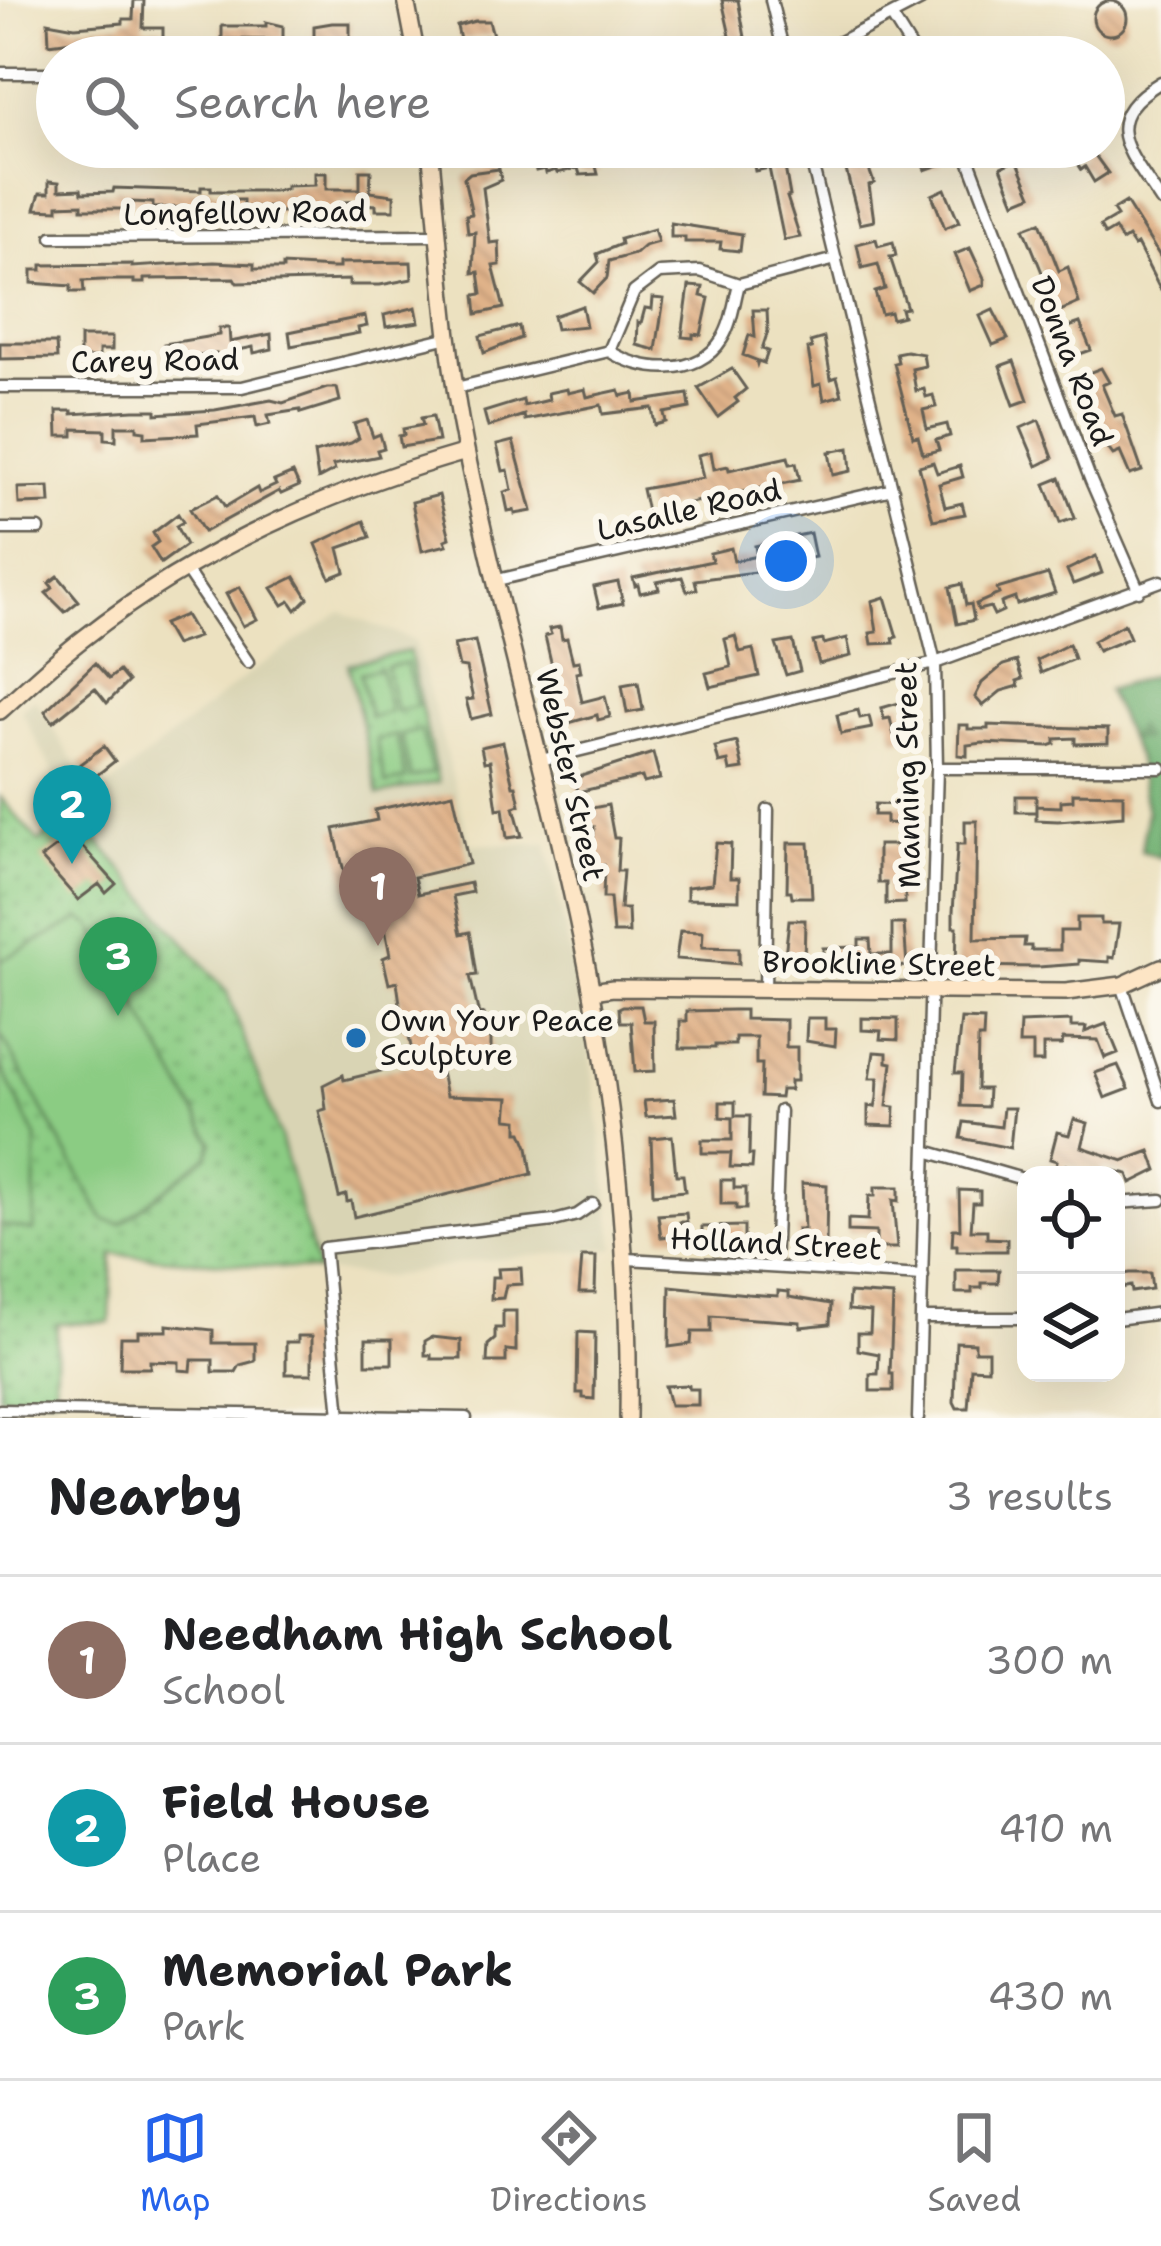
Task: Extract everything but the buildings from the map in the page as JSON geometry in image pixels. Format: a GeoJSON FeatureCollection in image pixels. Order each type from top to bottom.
{"type":"FeatureCollection","features":[{"type":"Feature","properties":{"kind":"street"},"geometry":{"type":"LineString","coordinates":[[771,0],[780,36]]}},
{"type":"Feature","properties":{"kind":"street"},"geometry":{"type":"LineString","coordinates":[[854,36],[921,0]]}},
{"type":"Feature","properties":{"kind":"street"},"geometry":{"type":"LineString","coordinates":[[409,1],[414,36]]}},
{"type":"Feature","properties":{"kind":"street"},"geometry":{"type":"LineString","coordinates":[[892,17],[904,36]]}},
{"type":"Feature","properties":{"kind":"street"},"geometry":{"type":"LineString","coordinates":[[0,73],[36,73]]}},
{"type":"Feature","properties":{"kind":"street"},"geometry":{"type":"LineString","coordinates":[[1125,112],[1137,97],[1161,82]]}},
{"type":"Feature","properties":{"kind":"street"},"geometry":{"type":"LineString","coordinates":[[1125,136],[1161,201]]}},
{"type":"Feature","properties":{"kind":"street","name":"Webster Street"},"geometry":{"type":"LineString","coordinates":[[432,168],[466,452],[592,992],[627,1259],[628,1418]]}},
{"type":"Feature","properties":{"kind":"street","name":"Manning Street"},"geometry":{"type":"LineString","coordinates":[[813,168],[935,663],[937,768],[918,1418]]}},
{"type":"Feature","properties":{"kind":"street","name":"Donna Road"},"geometry":{"type":"LineString","coordinates":[[972,168],[1138,591]]}},
{"type":"Feature","properties":{"kind":"street","name":"Longfellow Road"},"geometry":{"type":"LineString","coordinates":[[52,237],[438,235]]}},
{"type":"Feature","properties":{"kind":"street"},"geometry":{"type":"LineString","coordinates":[[609,351],[634,292],[650,277],[686,269],[739,284],[836,259]]}},
{"type":"Feature","properties":{"kind":"street"},"geometry":{"type":"LineString","coordinates":[[456,388],[609,351],[625,362],[651,369],[701,358],[722,340],[739,284]]}},
{"type":"Feature","properties":{"kind":"street","name":"Carey Road"},"geometry":{"type":"LineString","coordinates":[[0,387],[242,387],[449,338]]}},
{"type":"Feature","properties":{"kind":"street"},"geometry":{"type":"LineString","coordinates":[[0,711],[82,640],[186,570],[262,527],[338,492],[466,452]]}},
{"type":"Feature","properties":{"kind":"street","name":"Lasalle Road"},"geometry":{"type":"LineString","coordinates":[[497,580],[893,489]]}},
{"type":"Feature","properties":{"kind":"street"},"geometry":{"type":"LineString","coordinates":[[0,529],[39,529]]}},
{"type":"Feature","properties":{"kind":"street"},"geometry":{"type":"LineString","coordinates":[[186,570],[248,662]]}},
{"type":"Feature","properties":{"kind":"street"},"geometry":{"type":"LineString","coordinates":[[541,760],[935,663],[1161,581]]}},
{"type":"Feature","properties":{"kind":"street"},"geometry":{"type":"LineString","coordinates":[[937,768],[1161,768]]}},
{"type":"Feature","properties":{"kind":"street"},"geometry":{"type":"LineString","coordinates":[[765,989],[768,810]]}},
{"type":"Feature","properties":{"kind":"street","name":"Brookline Street"},"geometry":{"type":"LineString","coordinates":[[592,992],[1066,992],[1122,985],[1161,967]]}},
{"type":"Feature","properties":{"kind":"street"},"geometry":{"type":"LineString","coordinates":[[1122,985],[1161,1101]]}},
{"type":"Feature","properties":{"kind":"street"},"geometry":{"type":"LineString","coordinates":[[774,1267],[780,1111]]}},
{"type":"Feature","properties":{"kind":"street"},"geometry":{"type":"LineString","coordinates":[[926,1151],[1017,1177]]}},
{"type":"Feature","properties":{"kind":"street"},"geometry":{"type":"LineString","coordinates":[[1125,1202],[1161,1200]]}},
{"type":"Feature","properties":{"kind":"street"},"geometry":{"type":"LineString","coordinates":[[340,1416],[324,1248],[554,1221],[577,1215],[593,1204]]}},
{"type":"Feature","properties":{"kind":"street","name":"Holland Street"},"geometry":{"type":"LineString","coordinates":[[627,1259],[922,1276]]}},
{"type":"Feature","properties":{"kind":"street"},"geometry":{"type":"LineString","coordinates":[[1125,1317],[1161,1313]]}},
{"type":"Feature","properties":{"kind":"street"},"geometry":{"type":"LineString","coordinates":[[921,1318],[1017,1318]]}},
{"type":"Feature","properties":{"kind":"street"},"geometry":{"type":"LineString","coordinates":[[0,1410],[466,1418]]}},
{"type":"Feature","properties":{"kind":"shaded area"},"geometry":{"type":"Polygon","coordinates":[[[341,612],[415,641],[471,844],[547,844],[588,1039],[615,1248],[475,1261],[390,1277],[318,1271],[280,1137],[227,992],[74,813],[21,710],[35,699],[96,797],[247,675],[341,612]]]}},
{"type":"Feature","properties":{"kind":"green space"},"geometry":{"type":"Polygon","coordinates":[[[409,651],[438,782],[378,795],[348,664],[409,651]]]}},
{"type":"Feature","properties":{"kind":"green space"},"geometry":{"type":"Polygon","coordinates":[[[406,663],[417,706],[396,711],[386,667],[406,663]]]}},
{"type":"Feature","properties":{"kind":"green space"},"geometry":{"type":"Polygon","coordinates":[[[380,669],[390,712],[370,717],[360,673],[380,669]]]}},
{"type":"Feature","properties":{"kind":"green space"},"geometry":{"type":"Polygon","coordinates":[[[1161,673],[1161,858],[1141,851],[1147,812],[1137,758],[1107,690],[1161,673]]]}},
{"type":"Feature","properties":{"kind":"green space"},"geometry":{"type":"Polygon","coordinates":[[[421,730],[432,773],[411,778],[401,735],[421,730]]]}},
{"type":"Feature","properties":{"kind":"green space"},"geometry":{"type":"Polygon","coordinates":[[[396,735],[406,779],[386,784],[376,740],[396,735]]]}},
{"type":"Feature","properties":{"kind":"green space"},"geometry":{"type":"Polygon","coordinates":[[[0,797],[39,842],[74,813],[227,992],[280,1137],[318,1271],[113,1254],[110,1322],[57,1324],[55,1397],[0,1396],[0,797]]]}},
{"type":"Feature","properties":{"kind":"green space"},"geometry":{"type":"Polygon","coordinates":[[[81,919],[92,925],[212,1142],[208,1155],[121,1224],[104,1220],[0,1033],[0,961],[81,919]]]}},
{"type":"Feature","properties":{"kind":"green space"},"geometry":{"type":"Polygon","coordinates":[[[0,1064],[36,1138],[34,1231],[0,1225],[0,1064]]]}},
{"type":"Feature","properties":{"kind":"place","name":"Field House"},"geometry":{"type":"Point","coordinates":[72,864]}},
{"type":"Feature","properties":{"kind":"place","name":"Needham High School"},"geometry":{"type":"Point","coordinates":[378,946]}},
{"type":"Feature","properties":{"kind":"place","name":"Memorial Park"},"geometry":{"type":"Point","coordinates":[118,1016]}},
{"type":"Feature","properties":{"kind":"place","name":"Own Your Peace Sculpture"},"geometry":{"type":"Point","coordinates":[356,1038]}}]}
